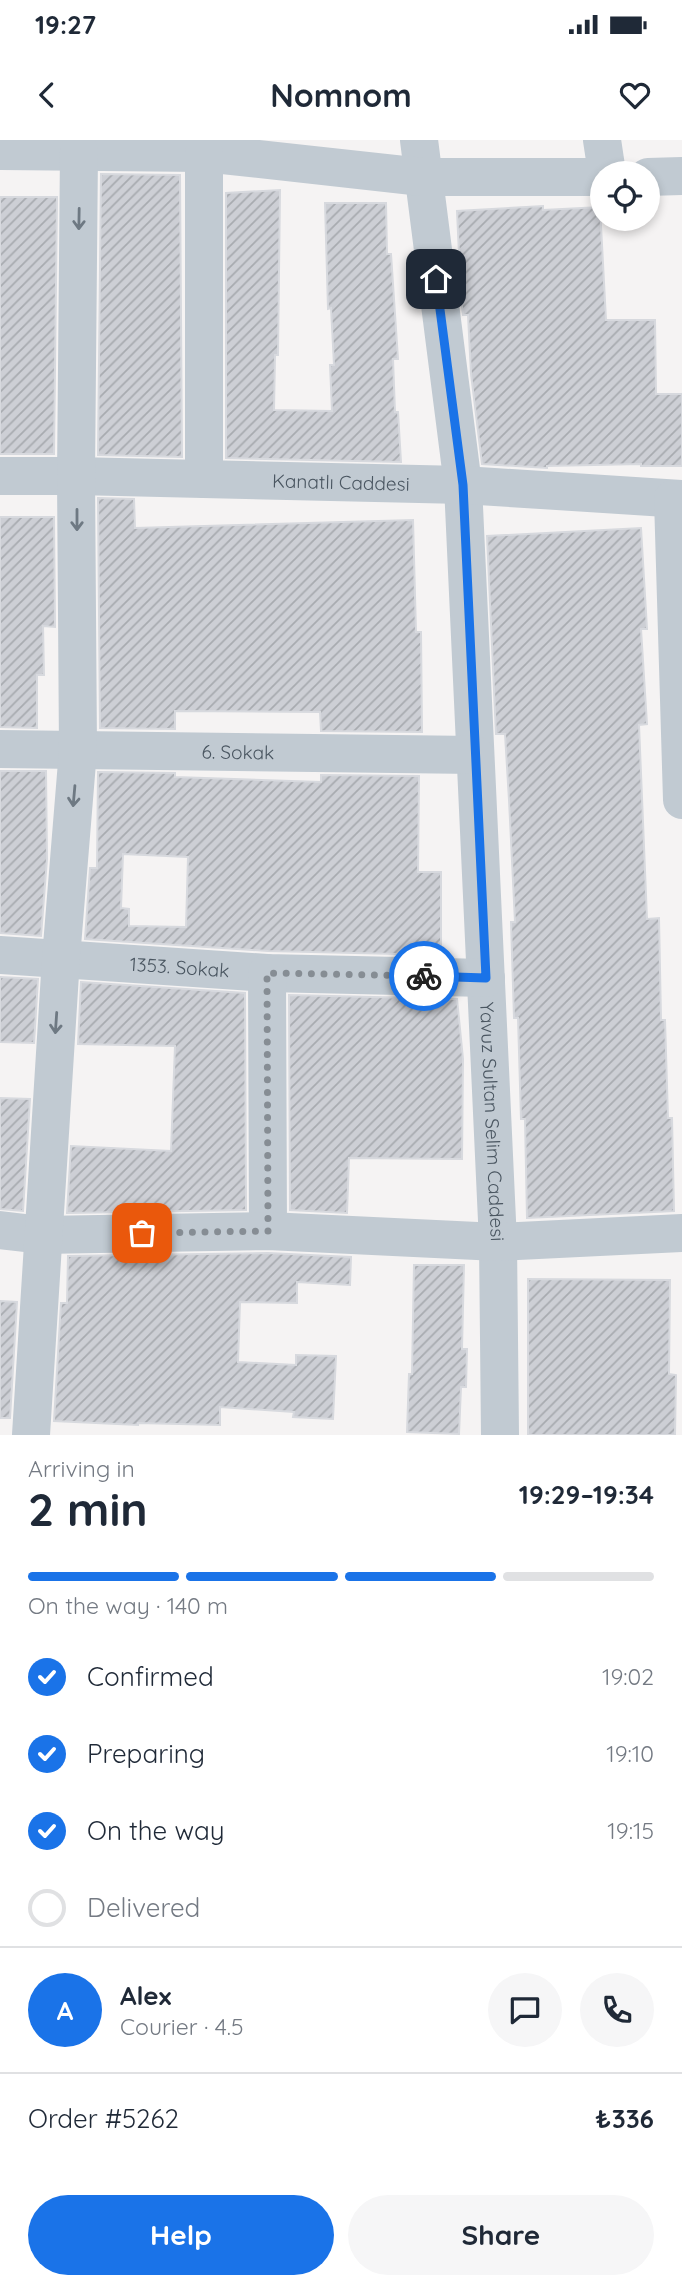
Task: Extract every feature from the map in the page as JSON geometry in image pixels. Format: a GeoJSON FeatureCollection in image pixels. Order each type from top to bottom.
{"type":"FeatureCollection","features":[{"type":"Feature","properties":{"kind":"street"},"geometry":{"type":"LineString","coordinates":[[602,140],[605,161]]}},
{"type":"Feature","properties":{"kind":"street"},"geometry":{"type":"LineString","coordinates":[[0,151],[420,158],[590,176]]}},
{"type":"Feature","properties":{"kind":"street"},"geometry":{"type":"LineString","coordinates":[[31,1435],[61,958],[78,750],[76,476],[79,151]]}},
{"type":"Feature","properties":{"kind":"street"},"geometry":{"type":"LineString","coordinates":[[204,153],[204,479]]}},
{"type":"Feature","properties":{"kind":"street","name":"Yavuz Sultan Selim Caddesi"},"geometry":{"type":"LineString","coordinates":[[420,158],[463,485],[498,1242],[500,1435]]}},
{"type":"Feature","properties":{"kind":"street"},"geometry":{"type":"LineString","coordinates":[[660,177],[682,176]]}},
{"type":"Feature","properties":{"kind":"street","name":"Kanatlı Caddesi"},"geometry":{"type":"LineString","coordinates":[[0,476],[463,485],[677,499]]}},
{"type":"Feature","properties":{"kind":"street"},"geometry":{"type":"LineString","coordinates":[[677,499],[682,800]]}},
{"type":"Feature","properties":{"kind":"street","name":"6. Sokak"},"geometry":{"type":"LineString","coordinates":[[0,749],[475,755]]}},
{"type":"Feature","properties":{"kind":"street","name":"1353. Sokak"},"geometry":{"type":"LineString","coordinates":[[0,955],[267,973],[486,978]]}},
{"type":"Feature","properties":{"kind":"street"},"geometry":{"type":"LineString","coordinates":[[267,973],[268,1231]]}},
{"type":"Feature","properties":{"kind":"street"},"geometry":{"type":"LineString","coordinates":[[0,1230],[42,1235],[268,1231],[498,1242],[682,1233]]}},
{"type":"Feature","properties":{"kind":"building"},"geometry":{"type":"Polygon","coordinates":[[[101,174],[180,175],[182,457],[98,455],[101,174]]]}},
{"type":"Feature","properties":{"kind":"building"},"geometry":{"type":"Polygon","coordinates":[[[280,190],[278,355],[275,355],[274,410],[332,411],[330,365],[334,365],[331,308],[328,309],[325,203],[386,203],[387,254],[391,254],[398,359],[393,359],[395,412],[398,412],[401,462],[226,458],[226,193],[280,190]]]}},
{"type":"Feature","properties":{"kind":"building"},"geometry":{"type":"Polygon","coordinates":[[[0,197],[57,197],[54,454],[0,454],[0,197]]]}},
{"type":"Feature","properties":{"kind":"building"},"geometry":{"type":"Polygon","coordinates":[[[543,206],[543,210],[590,208],[590,231],[601,231],[606,320],[655,320],[656,394],[682,394],[682,466],[641,464],[547,468],[482,464],[471,374],[468,315],[463,315],[461,298],[457,211],[543,206]]]}},
{"type":"Feature","properties":{"kind":"building"},"geometry":{"type":"Polygon","coordinates":[[[98,498],[134,499],[135,528],[413,520],[416,632],[421,632],[422,732],[321,731],[320,712],[175,711],[175,729],[100,728],[98,498]]]}},
{"type":"Feature","properties":{"kind":"building"},"geometry":{"type":"Polygon","coordinates":[[[0,517],[54,517],[55,627],[43,626],[44,675],[37,675],[37,728],[0,727],[0,517]]]}},
{"type":"Feature","properties":{"kind":"building"},"geometry":{"type":"Polygon","coordinates":[[[641,528],[647,629],[641,629],[647,724],[639,725],[647,919],[659,918],[661,1020],[665,1020],[668,1118],[672,1118],[674,1211],[527,1218],[525,1119],[521,1119],[518,1018],[514,1018],[511,922],[515,922],[509,800],[505,734],[496,734],[487,536],[641,528]]]}},
{"type":"Feature","properties":{"kind":"building"},"geometry":{"type":"Polygon","coordinates":[[[0,771],[46,771],[47,859],[41,936],[0,933],[0,771]]]}},
{"type":"Feature","properties":{"kind":"building"},"geometry":{"type":"Polygon","coordinates":[[[98,772],[175,773],[175,777],[321,782],[321,775],[419,776],[418,872],[441,872],[441,955],[268,951],[85,939],[90,868],[97,868],[98,772]],[[123,854],[121,908],[129,909],[129,926],[186,927],[188,857],[123,854]]]}},
{"type":"Feature","properties":{"kind":"building"},"geometry":{"type":"Polygon","coordinates":[[[0,977],[38,979],[34,1043],[0,1042],[0,977]]]}},
{"type":"Feature","properties":{"kind":"building"},"geometry":{"type":"Polygon","coordinates":[[[81,982],[245,993],[246,1210],[67,1213],[71,1146],[171,1151],[175,1046],[78,1044],[81,982]]]}},
{"type":"Feature","properties":{"kind":"building"},"geometry":{"type":"Polygon","coordinates":[[[289,995],[457,999],[463,1059],[462,1159],[349,1158],[347,1213],[290,1210],[289,995]]]}},
{"type":"Feature","properties":{"kind":"building"},"geometry":{"type":"Polygon","coordinates":[[[0,1098],[30,1099],[23,1211],[0,1209],[0,1098]]]}},
{"type":"Feature","properties":{"kind":"building"},"geometry":{"type":"Polygon","coordinates":[[[268,1253],[351,1257],[350,1285],[297,1282],[297,1303],[240,1302],[238,1362],[296,1365],[296,1355],[336,1356],[333,1419],[293,1417],[294,1412],[220,1407],[220,1425],[54,1421],[61,1303],[67,1303],[68,1256],[268,1253]]]}},
{"type":"Feature","properties":{"kind":"building"},"geometry":{"type":"Polygon","coordinates":[[[414,1265],[464,1265],[462,1349],[467,1349],[466,1387],[461,1387],[459,1434],[407,1432],[409,1374],[412,1374],[414,1265]]]}},
{"type":"Feature","properties":{"kind":"building"},"geometry":{"type":"Polygon","coordinates":[[[528,1279],[670,1280],[669,1374],[676,1375],[675,1435],[528,1435],[528,1279]]]}},
{"type":"Feature","properties":{"kind":"building"},"geometry":{"type":"Polygon","coordinates":[[[0,1301],[17,1302],[10,1418],[0,1418],[0,1301]]]}},
{"type":"Feature","properties":{"kind":"way so far"},"geometry":{"type":"LineString","coordinates":[[142,1233],[268,1231],[267,973],[424,976]]}},
{"type":"Feature","properties":{"kind":"route"},"geometry":{"type":"LineString","coordinates":[[424,976],[486,978],[463,485],[436,279]]}}]}
